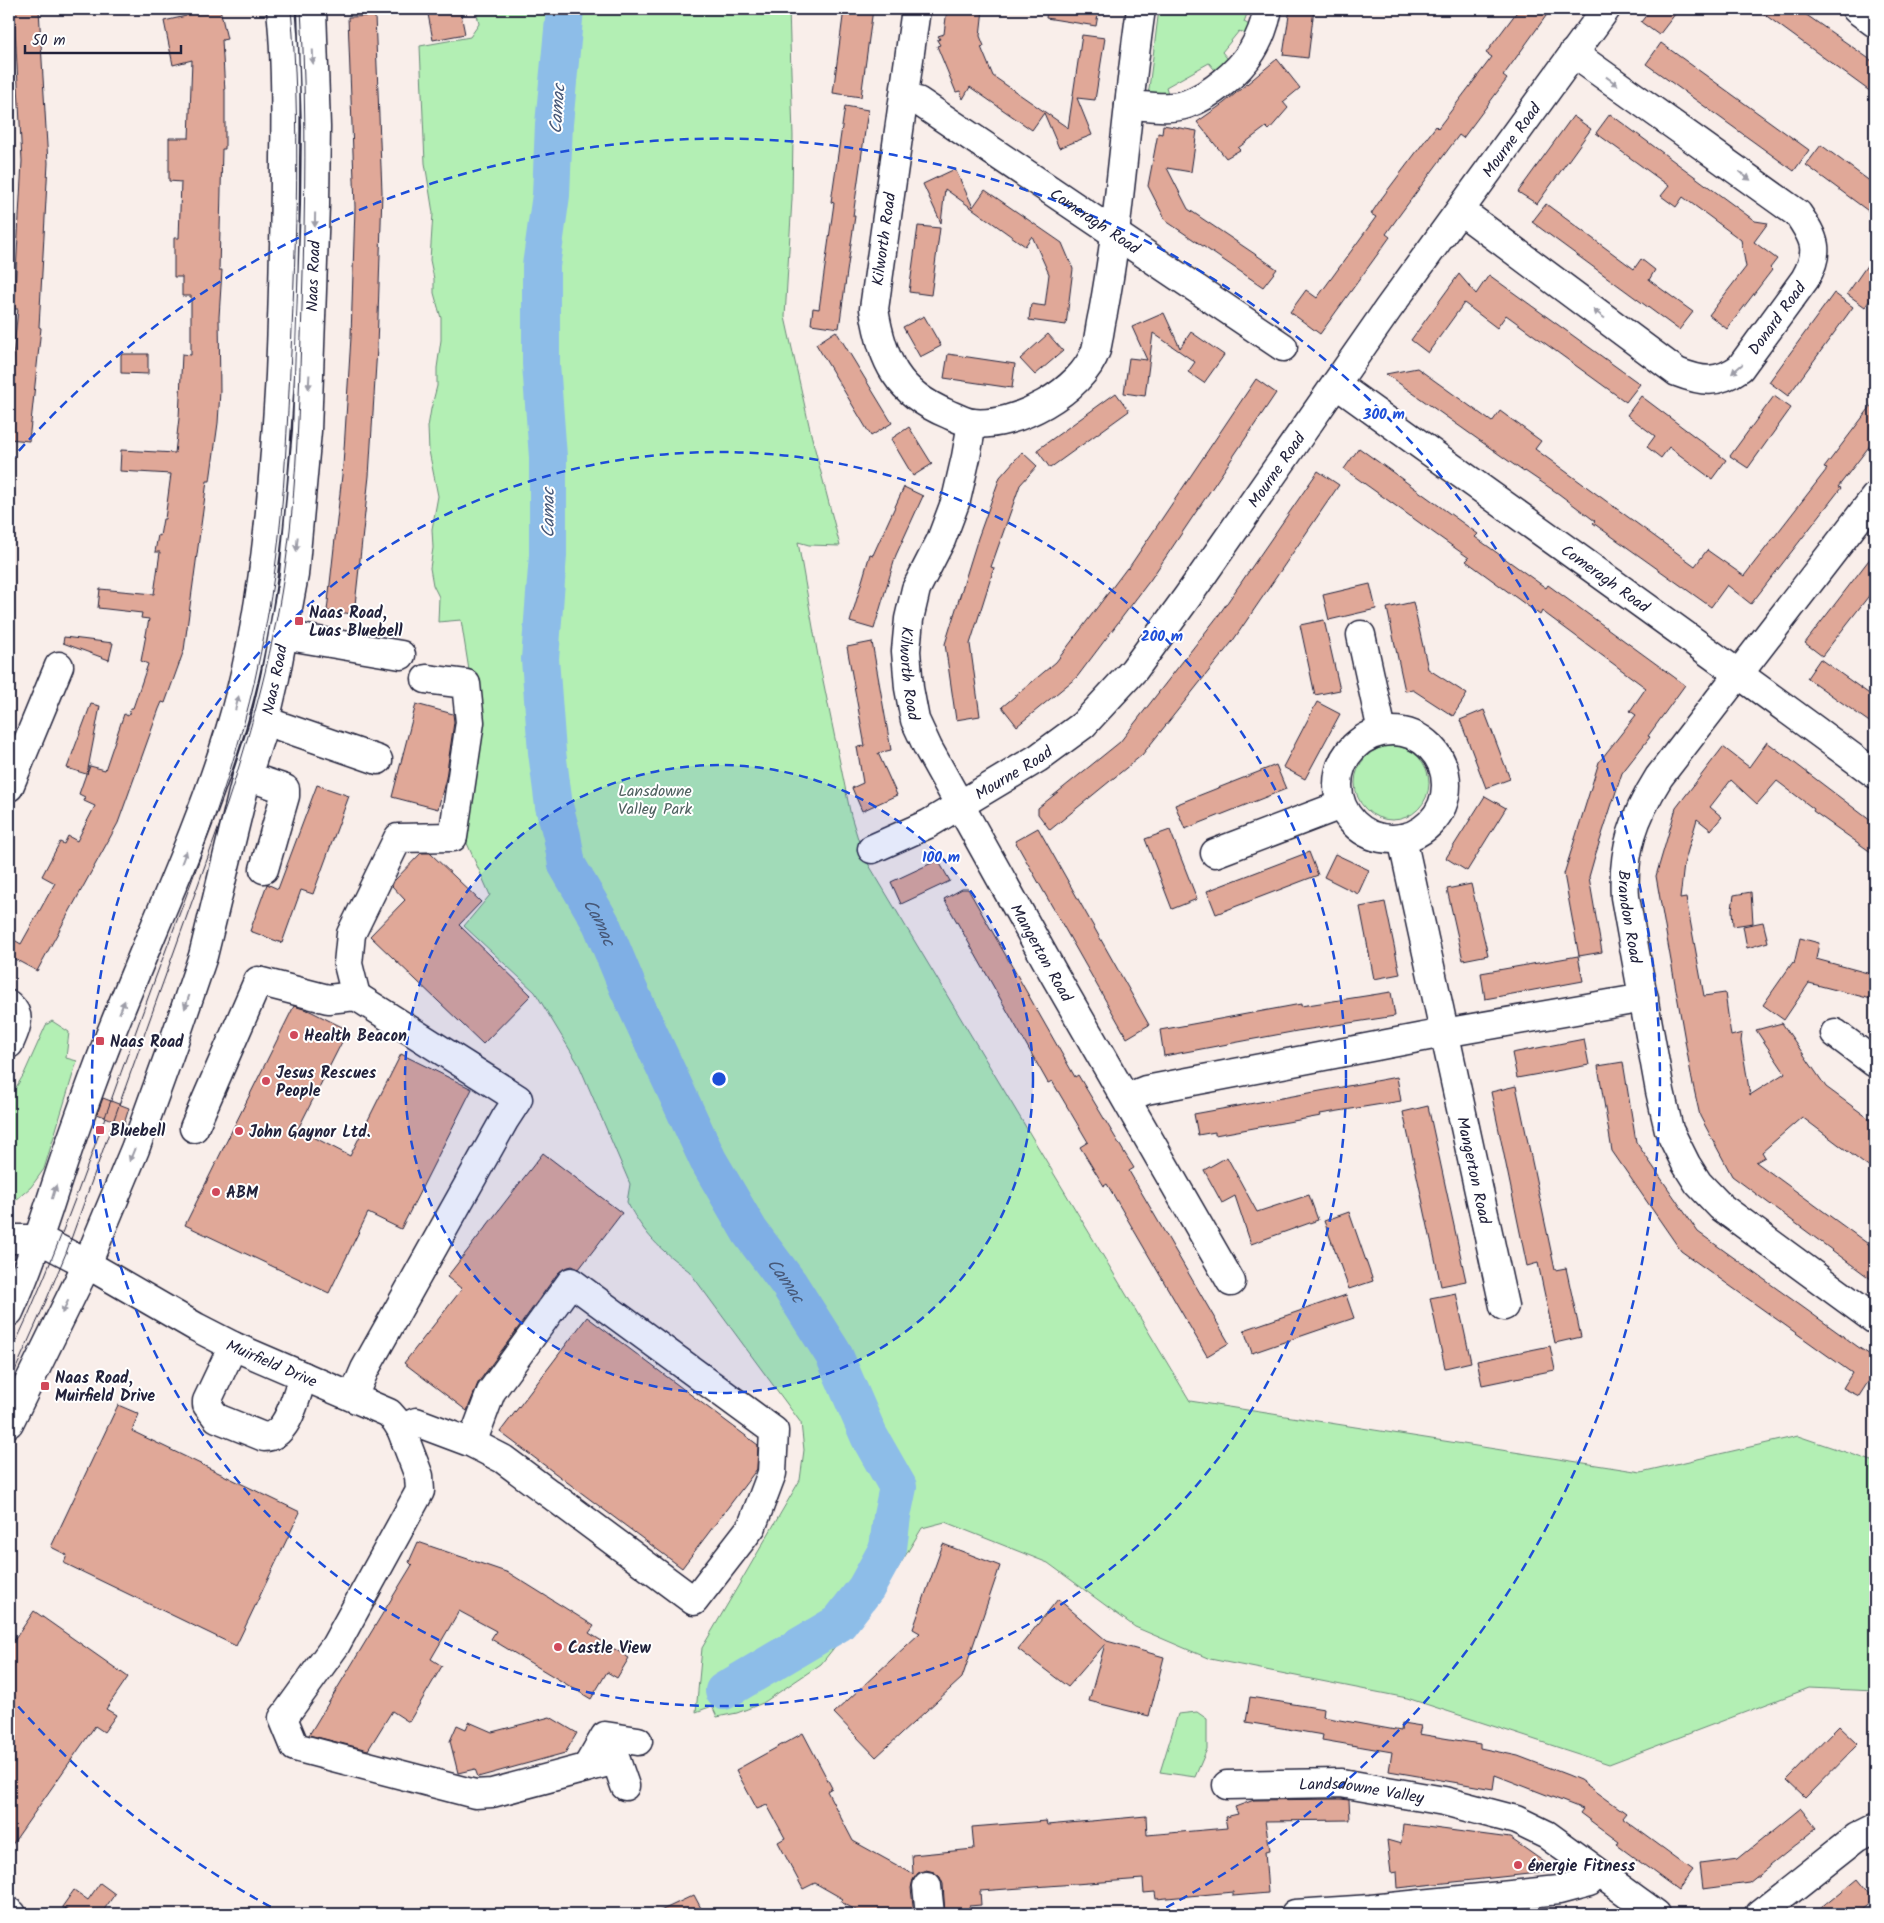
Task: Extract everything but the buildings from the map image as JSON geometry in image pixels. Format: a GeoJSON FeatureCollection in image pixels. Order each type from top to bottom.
{"type":"FeatureCollection","features":[{"type":"Feature","properties":{"kind":"street","name":"Naas Road"},"geometry":{"type":"LineString","coordinates":[[10,1299],[39,1239],[99,1064],[207,798],[234,714],[257,614],[273,493],[283,320],[286,80],[282,9]]}},
{"type":"Feature","properties":{"kind":"street","name":"Naas Road"},"geometry":{"type":"LineString","coordinates":[[9,1423],[87,1264],[135,1149],[203,956],[248,776],[265,721],[294,575],[308,401],[316,127],[312,9]]}},
{"type":"Feature","properties":{"kind":"street","name":"Kilworth Road"},"geometry":{"type":"LineString","coordinates":[[916,9],[874,309],[882,350],[894,373],[907,388],[929,406],[972,423],[1010,418],[1046,404],[1062,394],[1086,368],[1095,351],[1110,275],[1142,9]]}},
{"type":"Feature","properties":{"kind":"street"},"geometry":{"type":"LineString","coordinates":[[1129,105],[1164,106],[1186,104],[1214,89],[1234,72],[1251,52],[1264,28],[1268,9]]}},
{"type":"Feature","properties":{"kind":"street","name":"Mourne Road"},"geometry":{"type":"LineString","coordinates":[[872,849],[928,824],[1038,758],[1083,725],[1134,670],[1188,596],[1388,309],[1606,9]]}},
{"type":"Feature","properties":{"kind":"street"},"geometry":{"type":"LineString","coordinates":[[1856,9],[1875,23]]}},
{"type":"Feature","properties":{"kind":"street","name":"Donard Road"},"geometry":{"type":"LineString","coordinates":[[1461,211],[1677,372],[1690,377],[1713,380],[1727,377],[1740,368],[1805,279],[1813,265],[1815,247],[1808,229],[1798,214],[1573,53]]}},
{"type":"Feature","properties":{"kind":"street","name":"Comeragh Road"},"geometry":{"type":"LineString","coordinates":[[904,98],[918,101],[1283,347]]}},
{"type":"Feature","properties":{"kind":"street","name":"Comeragh Road"},"geometry":{"type":"LineString","coordinates":[[1336,384],[1739,673],[1875,774]]}},
{"type":"Feature","properties":{"kind":"street","name":"Kilworth Road"},"geometry":{"type":"LineString","coordinates":[[960,804],[928,748],[915,720],[909,688],[906,651],[909,619],[916,589],[941,540],[956,500],[972,423]]}},
{"type":"Feature","properties":{"kind":"street","name":"Brandon Road"},"geometry":{"type":"LineString","coordinates":[[1875,497],[1659,777],[1642,806],[1633,828],[1626,858],[1624,881],[1625,897],[1660,1091],[1669,1130],[1686,1164],[1698,1183],[1722,1207],[1875,1320]]}},
{"type":"Feature","properties":{"kind":"street"},"geometry":{"type":"LineString","coordinates":[[283,635],[401,655]]}},
{"type":"Feature","properties":{"kind":"street"},"geometry":{"type":"LineString","coordinates":[[1361,635],[1382,731]]}},
{"type":"Feature","properties":{"kind":"street"},"geometry":{"type":"LineString","coordinates":[[9,787],[59,666]]}},
{"type":"Feature","properties":{"kind":"street"},"geometry":{"type":"LineString","coordinates":[[356,996],[348,964],[351,934],[398,838],[452,837],[470,722],[466,684],[426,679]]}},
{"type":"Feature","properties":{"kind":"street"},"geometry":{"type":"LineString","coordinates":[[265,721],[378,760]]}},
{"type":"Feature","properties":{"kind":"street"},"geometry":{"type":"LineString","coordinates":[[1382,731],[1408,732],[1420,738],[1439,756],[1445,775],[1446,794],[1442,807],[1435,818],[1420,831],[1402,838],[1377,837],[1356,825],[1347,816],[1341,805],[1338,793],[1340,769],[1352,748],[1360,741],[1382,731]]}},
{"type":"Feature","properties":{"kind":"street"},"geometry":{"type":"LineString","coordinates":[[248,776],[285,789],[286,796],[264,869]]}},
{"type":"Feature","properties":{"kind":"street","name":"Mangerton Road"},"geometry":{"type":"LineString","coordinates":[[960,804],[1231,1282]]}},
{"type":"Feature","properties":{"kind":"street"},"geometry":{"type":"LineString","coordinates":[[1215,853],[1341,805]]}},
{"type":"Feature","properties":{"kind":"street","name":"Mangerton Road"},"geometry":{"type":"LineString","coordinates":[[1402,838],[1504,1306]]}},
{"type":"Feature","properties":{"kind":"street"},"geometry":{"type":"LineString","coordinates":[[194,1128],[258,981],[328,999],[356,996],[518,1098],[370,1361],[353,1397]]}},
{"type":"Feature","properties":{"kind":"street"},"geometry":{"type":"LineString","coordinates":[[1126,1098],[1146,1090],[1644,998]]}},
{"type":"Feature","properties":{"kind":"street"},"geometry":{"type":"LineString","coordinates":[[1835,1033],[1875,1063]]}},
{"type":"Feature","properties":{"kind":"street"},"geometry":{"type":"LineString","coordinates":[[9,1239],[39,1239]]}},
{"type":"Feature","properties":{"kind":"street","name":"Muirfield Drive"},"geometry":{"type":"LineString","coordinates":[[39,1239],[233,1346],[389,1413],[401,1429]]}},
{"type":"Feature","properties":{"kind":"street"},"geometry":{"type":"LineString","coordinates":[[465,1441],[491,1392],[571,1282],[774,1431],[772,1473],[752,1526],[694,1601],[503,1459],[465,1441],[416,1422],[401,1429],[419,1476],[420,1491],[335,1646],[283,1718],[295,1748],[475,1794],[492,1792],[616,1760],[625,1786]]}},
{"type":"Feature","properties":{"kind":"street"},"geometry":{"type":"LineString","coordinates":[[233,1346],[207,1401],[207,1405],[217,1418],[264,1437],[270,1437],[285,1426],[304,1376]]}},
{"type":"Feature","properties":{"kind":"street"},"geometry":{"type":"LineString","coordinates":[[587,1767],[605,1729],[638,1742]]}},
{"type":"Feature","properties":{"kind":"street","name":"Landsdowne Valley"},"geometry":{"type":"LineString","coordinates":[[1227,1784],[1341,1783],[1444,1801],[1516,1820],[1547,1835],[1656,1914]]}},
{"type":"Feature","properties":{"kind":"street"},"geometry":{"type":"LineString","coordinates":[[1760,1914],[1857,1837],[1875,1828]]}},
{"type":"Feature","properties":{"kind":"street"},"geometry":{"type":"LineString","coordinates":[[1295,1914],[1371,1909],[1559,1890],[1589,1882],[1597,1872]]}},
{"type":"Feature","properties":{"kind":"street"},"geometry":{"type":"LineString","coordinates":[[928,1886],[930,1914]]}},
{"type":"Feature","properties":{"kind":"green space","name":"Lansdowne Valley Park"},"geometry":{"type":"Polygon","coordinates":[[[476,9],[789,9],[793,136],[792,199],[785,317],[811,434],[840,546],[809,545],[798,542],[818,656],[851,816],[863,855],[1190,1401],[1641,1472],[1798,1436],[1875,1462],[1875,1691],[1809,1688],[1609,1764],[1407,1698],[1210,1659],[1135,1627],[1048,1563],[945,1522],[922,1528],[878,1601],[848,1628],[821,1664],[763,1703],[737,1713],[717,1717],[712,1706],[696,1712],[702,1648],[800,1480],[804,1450],[801,1423],[689,1271],[669,1256],[654,1241],[633,1213],[627,1202],[630,1184],[579,1065],[535,992],[464,926],[490,895],[466,841],[475,708],[461,620],[438,622],[439,597],[433,585],[430,568],[433,548],[432,529],[438,496],[429,451],[428,427],[437,386],[441,318],[434,293],[434,279],[430,260],[433,213],[425,163],[420,46],[470,37],[479,24],[476,9]]]}},
{"type":"Feature","properties":{"kind":"green space"},"geometry":{"type":"Polygon","coordinates":[[[1159,9],[1261,9],[1248,11],[1244,22],[1255,28],[1250,37],[1239,31],[1222,52],[1232,64],[1219,75],[1209,63],[1166,87],[1170,100],[1148,96],[1159,9]]]}},
{"type":"Feature","properties":{"kind":"green space"},"geometry":{"type":"Polygon","coordinates":[[[1385,746],[1399,746],[1413,752],[1423,762],[1429,776],[1427,797],[1413,814],[1399,820],[1385,820],[1371,814],[1361,804],[1355,790],[1355,776],[1361,762],[1371,752],[1385,746]]]}},
{"type":"Feature","properties":{"kind":"green space"},"geometry":{"type":"Polygon","coordinates":[[[52,1021],[69,1032],[66,1058],[77,1061],[44,1169],[31,1187],[9,1204],[9,1099],[24,1074],[46,1025],[52,1021]]]}},
{"type":"Feature","properties":{"kind":"green space"},"geometry":{"type":"Polygon","coordinates":[[[1197,1712],[1207,1719],[1207,1749],[1195,1777],[1160,1772],[1178,1714],[1197,1712]]]}},
{"type":"Feature","properties":{"kind":"waterway","name":"Camac"},"geometry":{"type":"LineString","coordinates":[[565,9],[554,124],[551,195],[541,266],[541,364],[548,457],[548,555],[540,659],[547,752],[554,806],[567,865],[601,923],[628,988],[708,1160],[750,1232],[789,1284],[834,1355],[869,1436],[898,1487],[888,1548],[866,1588],[839,1623],[724,1691]]}},
{"type":"Feature","properties":{"kind":"tram line"},"geometry":{"type":"LineString","coordinates":[[9,1357],[44,1277],[76,1196],[201,856],[231,768],[258,665],[271,597],[281,515],[291,352],[297,138],[291,9]]}},
{"type":"Feature","properties":{"kind":"tram line"},"geometry":{"type":"LineString","coordinates":[[9,1384],[66,1253],[227,804],[246,744],[276,623],[290,530],[297,435],[305,195],[305,121],[301,9]]}},
{"type":"Feature","properties":{"kind":"place","name":"Naas Road, Luas Bluebell"},"geometry":{"type":"Point","coordinates":[299,621]}},
{"type":"Feature","properties":{"kind":"place","name":"Health Beacon"},"geometry":{"type":"Point","coordinates":[294,1035]}},
{"type":"Feature","properties":{"kind":"place","name":"Naas Road"},"geometry":{"type":"Point","coordinates":[100,1041]}},
{"type":"Feature","properties":{"kind":"place","name":"Jesus Rescues People"},"geometry":{"type":"Point","coordinates":[266,1081]}},
{"type":"Feature","properties":{"kind":"place","name":"Bluebell"},"geometry":{"type":"Point","coordinates":[100,1130]}},
{"type":"Feature","properties":{"kind":"place","name":"John Gaynor Ltd."},"geometry":{"type":"Point","coordinates":[239,1131]}},
{"type":"Feature","properties":{"kind":"place","name":"ABM"},"geometry":{"type":"Point","coordinates":[216,1192]}},
{"type":"Feature","properties":{"kind":"place","name":"Naas Road, Muirfield Drive"},"geometry":{"type":"Point","coordinates":[45,1386]}},
{"type":"Feature","properties":{"kind":"place","name":"Castle View"},"geometry":{"type":"Point","coordinates":[558,1647]}},
{"type":"Feature","properties":{"kind":"place","name":"énergie Fitness"},"geometry":{"type":"Point","coordinates":[1518,1865]}}]}
